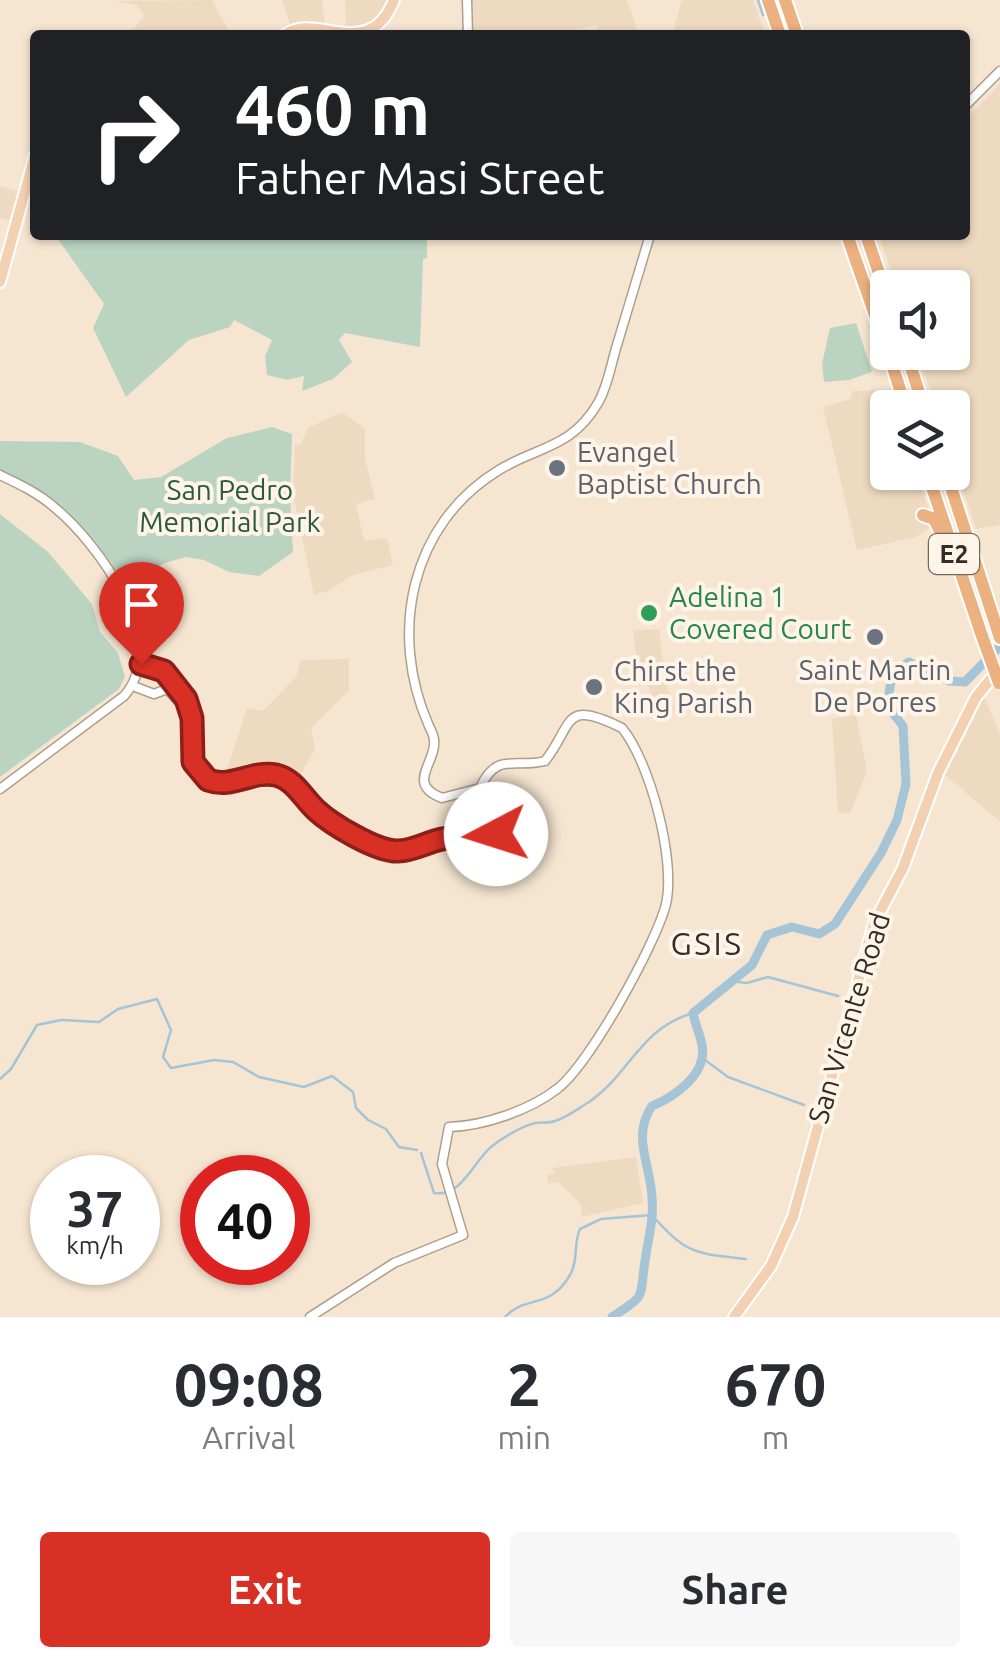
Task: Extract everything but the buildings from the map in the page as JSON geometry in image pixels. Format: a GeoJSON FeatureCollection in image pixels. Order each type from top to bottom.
{"type":"FeatureCollection","features":[{"type":"Feature","properties":{"kind":"highway"},"geometry":{"type":"LineString","coordinates":[[768,0],[778,30]]}},
{"type":"Feature","properties":{"kind":"highway"},"geometry":{"type":"LineString","coordinates":[[785,0],[795,30]]}},
{"type":"Feature","properties":{"kind":"highway"},"geometry":{"type":"LineString","coordinates":[[849,240],[870,301]]}},
{"type":"Feature","properties":{"kind":"highway"},"geometry":{"type":"LineString","coordinates":[[868,240],[878,270]]}},
{"type":"Feature","properties":{"kind":"highway","name":"E2"},"geometry":{"type":"LineString","coordinates":[[933,490],[1000,679]]}},
{"type":"Feature","properties":{"kind":"highway","name":"E2"},"geometry":{"type":"LineString","coordinates":[[952,490],[998,631]]}},
{"type":"Feature","properties":{"kind":"highway"},"geometry":{"type":"LineString","coordinates":[[961,494],[975,566]]}},
{"type":"Feature","properties":{"kind":"highway"},"geometry":{"type":"LineString","coordinates":[[923,515],[934,520],[960,570]]}},
{"type":"Feature","properties":{"kind":"main road"},"geometry":{"type":"LineString","coordinates":[[362,30],[385,17],[394,0]]}},
{"type":"Feature","properties":{"kind":"main road"},"geometry":{"type":"LineString","coordinates":[[292,30],[306,26],[322,30]]}},
{"type":"Feature","properties":{"kind":"main road"},"geometry":{"type":"LineString","coordinates":[[0,282],[30,173]]}},
{"type":"Feature","properties":{"kind":"main road","name":"San Vicente Road"},"geometry":{"type":"LineString","coordinates":[[734,1317],[772,1266],[793,1217],[874,922],[903,868],[938,774],[976,698],[1000,679]]}},
{"type":"Feature","properties":{"kind":"street"},"geometry":{"type":"LineString","coordinates":[[467,0],[468,30]]}},
{"type":"Feature","properties":{"kind":"street"},"geometry":{"type":"LineString","coordinates":[[970,101],[1000,71]]}},
{"type":"Feature","properties":{"kind":"street"},"geometry":{"type":"LineString","coordinates":[[310,1317],[394,1263],[463,1235],[442,1164],[450,1127],[503,1117],[558,1089],[629,986],[661,916],[667,896],[658,809],[627,735],[618,726],[592,716],[576,716],[562,730],[546,761],[506,762],[495,766],[480,788],[442,798],[430,791],[424,771],[434,740],[417,693],[410,654],[409,611],[416,575],[432,538],[462,500],[499,470],[559,444],[590,414],[606,382],[649,240]]}},
{"type":"Feature","properties":{"kind":"street"},"geometry":{"type":"LineString","coordinates":[[0,475],[54,507],[110,569],[124,600],[141,664],[133,686],[109,708],[0,790]]}},
{"type":"Feature","properties":{"kind":"street"},"geometry":{"type":"LineString","coordinates":[[141,664],[160,668],[189,706],[193,762],[208,780],[229,784],[267,774],[283,778],[324,816],[389,850],[407,850],[454,838],[484,839],[501,829],[507,814],[506,802],[480,788]]}},
{"type":"Feature","properties":{"kind":"street"},"geometry":{"type":"LineString","coordinates":[[168,676],[167,689],[186,711],[189,763],[206,783],[222,788],[263,780],[283,783],[330,828],[378,852],[401,856],[454,838]]}},
{"type":"Feature","properties":{"kind":"street"},"geometry":{"type":"LineString","coordinates":[[133,686],[154,694],[167,689]]}},
{"type":"Feature","properties":{"kind":"shaded area"},"geometry":{"type":"Polygon","coordinates":[[[212,0],[228,30],[133,30],[144,16],[137,5],[114,1],[212,0]]]}},
{"type":"Feature","properties":{"kind":"shaded area"},"geometry":{"type":"Polygon","coordinates":[[[282,0],[322,0],[325,25],[302,21],[290,24],[282,0]]]}},
{"type":"Feature","properties":{"kind":"shaded area"},"geometry":{"type":"Polygon","coordinates":[[[345,0],[390,0],[376,19],[346,30],[345,0]]]}},
{"type":"Feature","properties":{"kind":"shaded area"},"geometry":{"type":"Polygon","coordinates":[[[470,0],[627,0],[637,30],[598,30],[596,25],[575,30],[473,30],[470,0]]]}},
{"type":"Feature","properties":{"kind":"shaded area"},"geometry":{"type":"Polygon","coordinates":[[[682,0],[753,0],[763,30],[673,30],[682,0]]]}},
{"type":"Feature","properties":{"kind":"shaded area"},"geometry":{"type":"Polygon","coordinates":[[[1000,84],[1000,525],[976,529],[963,490],[970,490],[970,390],[930,390],[924,370],[970,370],[970,270],[890,270],[881,240],[970,240],[970,115],[1000,84]]]}},
{"type":"Feature","properties":{"kind":"shaded area"},"geometry":{"type":"Polygon","coordinates":[[[0,186],[18,191],[12,221],[0,218],[0,186]]]}},
{"type":"Feature","properties":{"kind":"shaded area"},"geometry":{"type":"Polygon","coordinates":[[[870,390],[870,490],[922,490],[938,536],[929,528],[916,537],[857,550],[823,407],[850,399],[853,391],[870,390]]]}},
{"type":"Feature","properties":{"kind":"shaded area"},"geometry":{"type":"Polygon","coordinates":[[[342,412],[365,429],[365,458],[375,499],[356,504],[364,541],[387,538],[393,565],[353,575],[314,595],[293,494],[295,444],[300,445],[308,428],[342,412]]]}},
{"type":"Feature","properties":{"kind":"shaded area"},"geometry":{"type":"Polygon","coordinates":[[[659,629],[665,680],[675,710],[660,714],[637,660],[633,630],[659,629]]]}},
{"type":"Feature","properties":{"kind":"shaded area"},"geometry":{"type":"Polygon","coordinates":[[[349,659],[349,690],[311,728],[315,749],[297,781],[283,774],[223,781],[247,708],[263,711],[296,677],[301,660],[349,659]]]}},
{"type":"Feature","properties":{"kind":"shaded area"},"geometry":{"type":"Polygon","coordinates":[[[983,693],[1000,735],[1000,822],[942,772],[983,693]]]}},
{"type":"Feature","properties":{"kind":"shaded area"},"geometry":{"type":"Polygon","coordinates":[[[856,715],[867,771],[850,814],[838,812],[832,719],[856,715]]]}},
{"type":"Feature","properties":{"kind":"shaded area"},"geometry":{"type":"Polygon","coordinates":[[[636,1157],[643,1203],[582,1217],[581,1204],[558,1182],[548,1183],[547,1175],[555,1174],[552,1168],[636,1157]]]}},
{"type":"Feature","properties":{"kind":"green space"},"geometry":{"type":"Polygon","coordinates":[[[59,240],[427,240],[420,347],[345,333],[339,340],[352,362],[333,379],[302,391],[304,376],[287,380],[267,375],[265,356],[272,340],[234,320],[230,327],[189,340],[126,397],[93,328],[104,304],[59,240]]]}},
{"type":"Feature","properties":{"kind":"green space"},"geometry":{"type":"Polygon","coordinates":[[[856,323],[872,372],[849,380],[824,382],[822,364],[830,328],[856,323]]]}},
{"type":"Feature","properties":{"kind":"green space","name":"San Pedro Memorial Park"},"geometry":{"type":"Polygon","coordinates":[[[272,427],[292,434],[293,552],[259,576],[229,572],[204,560],[186,557],[162,564],[128,587],[63,508],[0,472],[0,441],[80,442],[118,456],[134,480],[161,477],[227,438],[272,427]]]}},
{"type":"Feature","properties":{"kind":"green space"},"geometry":{"type":"Polygon","coordinates":[[[0,514],[48,552],[92,604],[100,632],[118,653],[125,677],[119,689],[0,777],[0,514]]]}},
{"type":"Feature","properties":{"kind":"waterway"},"geometry":{"type":"LineString","coordinates":[[758,0],[763,15]]}},
{"type":"Feature","properties":{"kind":"waterway"},"geometry":{"type":"LineString","coordinates":[[612,1317],[636,1300],[641,1290],[652,1206],[643,1129],[652,1106],[688,1083],[700,1066],[702,1045],[693,1013],[752,965],[767,935],[792,927],[819,934],[835,924],[881,853],[897,820],[906,784],[903,726],[888,707],[897,671],[909,662],[949,681],[965,682],[1000,646]]}},
{"type":"Feature","properties":{"kind":"waterway"},"geometry":{"type":"LineString","coordinates":[[730,981],[747,983],[768,977],[838,996]]}},
{"type":"Feature","properties":{"kind":"waterway"},"geometry":{"type":"LineString","coordinates":[[0,1079],[11,1069],[37,1025],[61,1020],[99,1022],[118,1009],[157,999],[171,1030],[163,1057],[171,1068],[214,1060],[233,1062],[259,1077],[304,1087],[332,1076],[353,1092],[356,1108],[386,1129],[399,1147],[417,1150]]}},
{"type":"Feature","properties":{"kind":"waterway"},"geometry":{"type":"LineString","coordinates":[[421,1153],[434,1193],[452,1190],[495,1144],[527,1126],[559,1120],[589,1102],[647,1041],[675,1020],[693,1013]]}},
{"type":"Feature","properties":{"kind":"waterway"},"geometry":{"type":"LineString","coordinates":[[701,1057],[728,1077],[804,1105]]}},
{"type":"Feature","properties":{"kind":"waterway"},"geometry":{"type":"LineString","coordinates":[[505,1317],[521,1306],[554,1294],[562,1286],[573,1269],[580,1229],[601,1219],[652,1215],[694,1250],[746,1259]]}},
{"type":"Feature","properties":{"kind":"place","name":"Evangel Baptist Church"},"geometry":{"type":"Point","coordinates":[557,468]}},
{"type":"Feature","properties":{"kind":"place","name":"Adelina 1 Covered Court"},"geometry":{"type":"Point","coordinates":[649,613]}},
{"type":"Feature","properties":{"kind":"place","name":"Saint Martin De Porres"},"geometry":{"type":"Point","coordinates":[875,637]}},
{"type":"Feature","properties":{"kind":"place","name":"Chirst the King Parish"},"geometry":{"type":"Point","coordinates":[594,687]}},
{"type":"Feature","properties":{"kind":"district","name":"GSIS"},"geometry":{"type":"Point","coordinates":[707,944]}},
{"type":"Feature","properties":{"kind":"route"},"geometry":{"type":"LineString","coordinates":[[141,664],[164,671],[186,699],[192,718],[193,762],[208,780],[229,784],[267,774],[283,778],[324,816],[379,848],[392,851],[442,839],[484,839],[496,834]]}}]}
